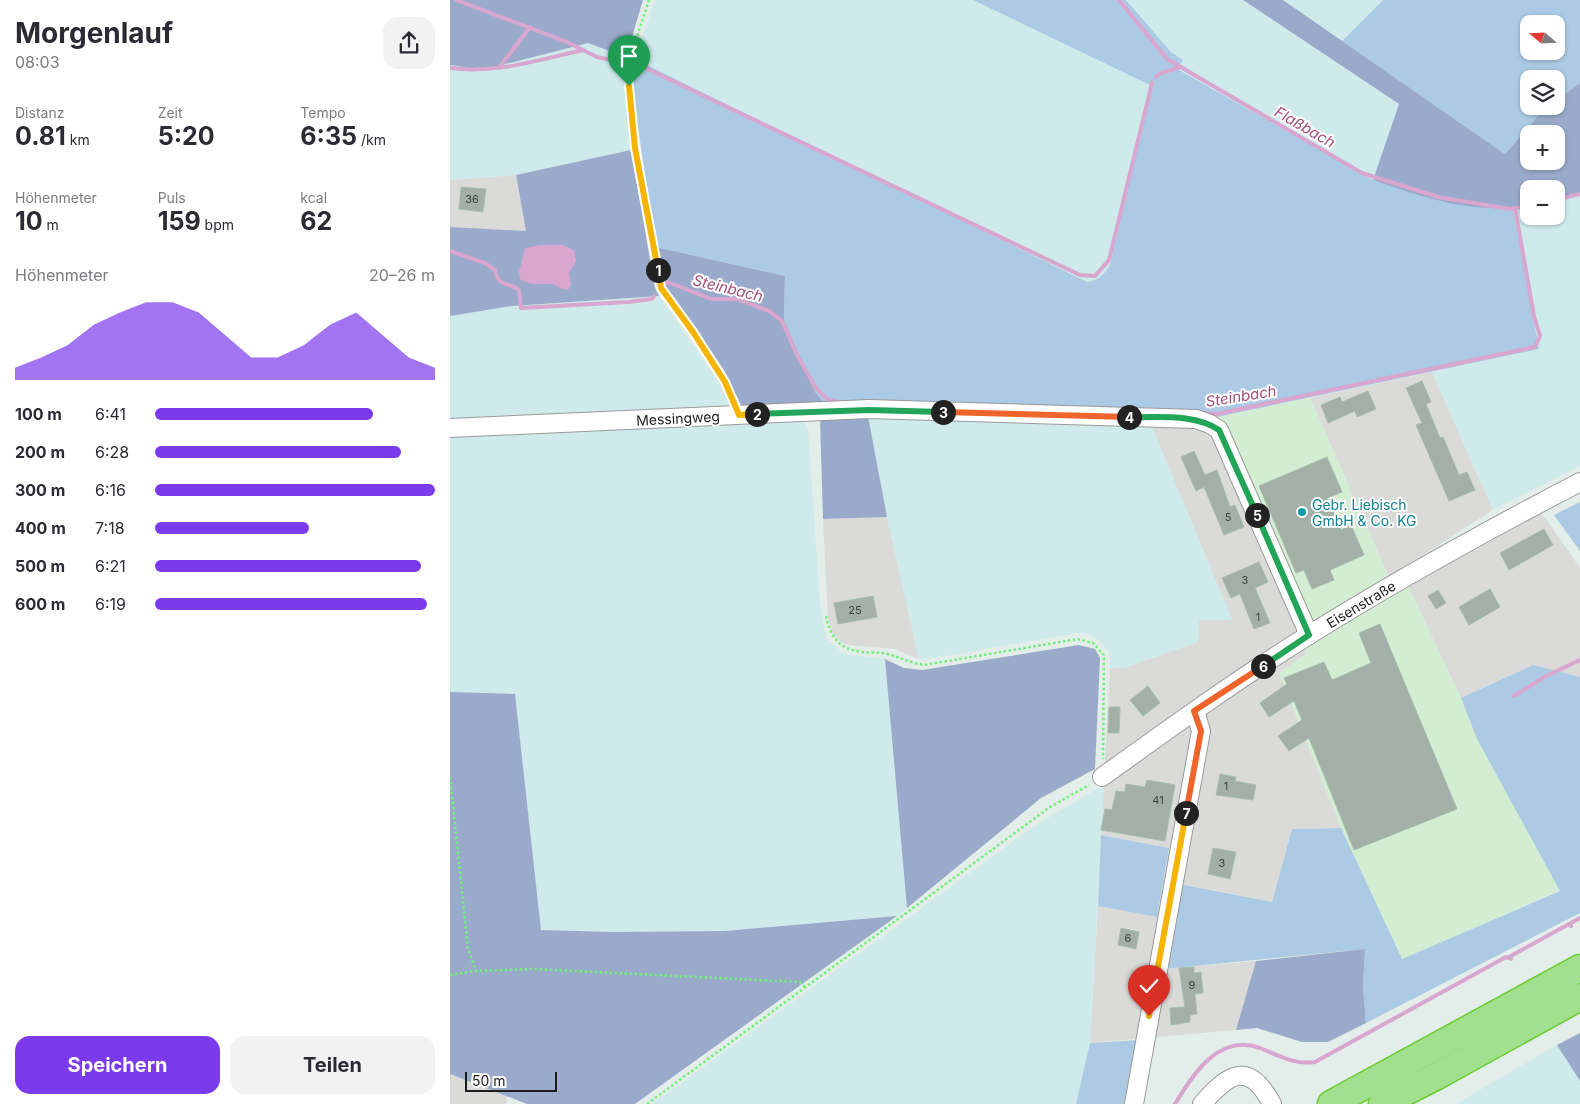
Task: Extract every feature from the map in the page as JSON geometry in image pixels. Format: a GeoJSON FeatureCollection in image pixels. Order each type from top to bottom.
{"type":"FeatureCollection","features":[{"type":"Feature","properties":{"kind":"highway"},"geometry":{"type":"LineString","coordinates":[[1331,1104],[1580,968]]}},
{"type":"Feature","properties":{"kind":"highway"},"geometry":{"type":"LineString","coordinates":[[1382,1104],[1580,997]]}},
{"type":"Feature","properties":{"kind":"street","name":"Messingweg"},"geometry":{"type":"LineString","coordinates":[[450,428],[869,410],[1196,419],[1210,424],[1219,430],[1309,635]]}},
{"type":"Feature","properties":{"kind":"street","name":"Eisenstraße"},"geometry":{"type":"LineString","coordinates":[[1102,777],[1194,711],[1309,635],[1477,536],[1580,482]]}},
{"type":"Feature","properties":{"kind":"street"},"geometry":{"type":"LineString","coordinates":[[1134,1104],[1201,731],[1194,711]]}},
{"type":"Feature","properties":{"kind":"street"},"geometry":{"type":"LineString","coordinates":[[1202,1104],[1228,1079],[1234,1077],[1255,1080],[1270,1100]]}},
{"type":"Feature","properties":{"kind":"path"},"geometry":{"type":"LineString","coordinates":[[649,0],[631,55],[629,86],[635,148],[661,288],[693,332],[725,382],[739,415]]}},
{"type":"Feature","properties":{"kind":"path"},"geometry":{"type":"LineString","coordinates":[[646,1104],[1050,807],[1102,777],[1104,655],[1093,643],[1078,639],[924,664],[904,662],[886,654],[861,652],[838,643],[830,634],[826,616]]}},
{"type":"Feature","properties":{"kind":"path"},"geometry":{"type":"LineString","coordinates":[[450,777],[468,948],[476,971]]}},
{"type":"Feature","properties":{"kind":"path"},"geometry":{"type":"LineString","coordinates":[[450,974],[533,969],[800,982],[805,987]]}},
{"type":"Feature","properties":{"kind":"shaded area"},"geometry":{"type":"Polygon","coordinates":[[[450,0],[643,0],[626,57],[588,43],[482,70],[450,65],[450,0]]]}},
{"type":"Feature","properties":{"kind":"shaded area"},"geometry":{"type":"Polygon","coordinates":[[[655,0],[973,0],[1152,86],[1110,265],[1104,275],[1095,281],[1087,282],[635,59],[655,0]]]}},
{"type":"Feature","properties":{"kind":"shaded area"},"geometry":{"type":"Polygon","coordinates":[[[973,0],[1126,0],[1171,52],[1183,60],[1177,69],[1373,180],[1436,200],[1488,207],[1513,208],[1539,349],[1217,417],[886,405],[826,405],[815,392],[784,319],[785,276],[656,247],[633,94],[635,59],[1087,282],[1095,280],[1110,265],[1152,86],[973,0]]]}},
{"type":"Feature","properties":{"kind":"shaded area"},"geometry":{"type":"Polygon","coordinates":[[[1126,0],[1243,0],[1399,104],[1373,180],[1177,69],[1182,60],[1171,52],[1126,0]]]}},
{"type":"Feature","properties":{"kind":"shaded area"},"geometry":{"type":"Polygon","coordinates":[[[1243,0],[1283,0],[1505,154],[1520,137],[1520,170],[1565,170],[1565,125],[1530,125],[1539,115],[1565,115],[1565,94],[1580,83],[1580,194],[1565,197],[1565,180],[1520,180],[1520,206],[1490,208],[1449,203],[1410,193],[1373,180],[1399,104],[1243,0]]]}},
{"type":"Feature","properties":{"kind":"shaded area"},"geometry":{"type":"Polygon","coordinates":[[[1283,0],[1383,0],[1342,41],[1283,0]]]}},
{"type":"Feature","properties":{"kind":"shaded area"},"geometry":{"type":"Polygon","coordinates":[[[1383,0],[1580,0],[1580,83],[1565,94],[1565,70],[1520,70],[1520,115],[1539,115],[1530,125],[1520,125],[1520,137],[1505,154],[1342,41],[1383,0]]]}},
{"type":"Feature","properties":{"kind":"shaded area"},"geometry":{"type":"Polygon","coordinates":[[[588,43],[626,57],[625,86],[631,150],[516,175],[450,180],[450,65],[482,70],[588,43]]]}},
{"type":"Feature","properties":{"kind":"shaded area"},"geometry":{"type":"Polygon","coordinates":[[[631,150],[655,288],[659,296],[512,306],[450,316],[450,227],[526,231],[516,175],[631,150]]]}},
{"type":"Feature","properties":{"kind":"shaded area"},"geometry":{"type":"Polygon","coordinates":[[[516,175],[526,231],[450,228],[450,180],[516,175]]]}},
{"type":"Feature","properties":{"kind":"shaded area"},"geometry":{"type":"Polygon","coordinates":[[[1580,194],[1580,466],[1493,510],[1432,372],[1539,349],[1513,208],[1520,207],[1520,225],[1565,225],[1565,197],[1580,194]]]}},
{"type":"Feature","properties":{"kind":"shaded area"},"geometry":{"type":"Polygon","coordinates":[[[540,245],[563,245],[574,250],[576,261],[569,273],[571,284],[569,289],[551,284],[532,284],[520,279],[519,272],[525,248],[540,245]]]}},
{"type":"Feature","properties":{"kind":"shaded area"},"geometry":{"type":"Polygon","coordinates":[[[656,247],[785,276],[784,319],[815,392],[826,405],[742,407],[724,370],[663,282],[656,247]]]}},
{"type":"Feature","properties":{"kind":"shaded area"},"geometry":{"type":"Polygon","coordinates":[[[659,296],[720,384],[731,407],[450,420],[450,316],[512,306],[659,296]]]}},
{"type":"Feature","properties":{"kind":"shaded area"},"geometry":{"type":"Polygon","coordinates":[[[1432,372],[1493,510],[1389,577],[1310,398],[1432,372]]]}},
{"type":"Feature","properties":{"kind":"shaded area"},"geometry":{"type":"Polygon","coordinates":[[[1310,398],[1389,577],[1397,591],[1407,584],[1461,698],[1477,739],[1560,890],[1402,960],[1341,828],[1279,673],[1307,654],[1297,631],[1312,624],[1217,417],[1310,398]]]}},
{"type":"Feature","properties":{"kind":"shaded area"},"geometry":{"type":"Polygon","coordinates":[[[868,416],[1151,425],[1232,620],[1199,620],[1198,642],[1123,668],[1110,668],[1110,653],[1100,641],[1088,634],[1077,633],[919,659],[887,517],[868,416]]]}},
{"type":"Feature","properties":{"kind":"shaded area"},"geometry":{"type":"Polygon","coordinates":[[[868,416],[887,517],[823,519],[820,418],[868,416]]]}},
{"type":"Feature","properties":{"kind":"shaded area"},"geometry":{"type":"Polygon","coordinates":[[[803,419],[808,430],[820,603],[826,638],[844,654],[885,659],[907,908],[897,916],[725,931],[614,932],[541,930],[515,694],[450,692],[450,433],[803,419]]]}},
{"type":"Feature","properties":{"kind":"shaded area"},"geometry":{"type":"Polygon","coordinates":[[[1151,425],[1199,426],[1216,436],[1307,654],[1279,673],[1341,828],[1292,829],[1272,902],[1180,884],[1165,969],[1256,961],[1236,1030],[1090,1043],[1098,906],[1157,917],[1169,848],[1101,835],[1110,668],[1123,668],[1198,642],[1199,619],[1232,620],[1151,425]]]}},
{"type":"Feature","properties":{"kind":"shaded area"},"geometry":{"type":"Polygon","coordinates":[[[1580,502],[1580,551],[1554,515],[1580,502]]]}},
{"type":"Feature","properties":{"kind":"shaded area"},"geometry":{"type":"Polygon","coordinates":[[[1538,511],[1547,520],[1580,568],[1580,677],[1533,665],[1461,698],[1407,584],[1538,511]]]}},
{"type":"Feature","properties":{"kind":"shaded area"},"geometry":{"type":"Polygon","coordinates":[[[887,517],[919,659],[895,649],[847,645],[838,640],[832,632],[828,617],[823,519],[887,517]]]}},
{"type":"Feature","properties":{"kind":"shaded area"},"geometry":{"type":"Polygon","coordinates":[[[1079,645],[1095,649],[1100,658],[1095,769],[1041,798],[907,908],[885,659],[904,668],[922,670],[1079,645]]]}},
{"type":"Feature","properties":{"kind":"shaded area"},"geometry":{"type":"Polygon","coordinates":[[[1533,665],[1580,677],[1580,913],[1366,1023],[1363,986],[1365,949],[1165,969],[1179,884],[1272,902],[1292,829],[1341,828],[1402,959],[1560,891],[1477,739],[1461,698],[1533,665]]]}},
{"type":"Feature","properties":{"kind":"shaded area"},"geometry":{"type":"Polygon","coordinates":[[[450,692],[515,694],[541,930],[614,932],[725,931],[897,916],[635,1104],[527,1104],[450,1074],[450,692]]]}},
{"type":"Feature","properties":{"kind":"shaded area"},"geometry":{"type":"Polygon","coordinates":[[[1104,785],[1090,1043],[1076,1104],[652,1104],[1036,825],[1104,785]]]}},
{"type":"Feature","properties":{"kind":"shaded area"},"geometry":{"type":"Polygon","coordinates":[[[1101,835],[1169,848],[1157,917],[1098,906],[1101,835]]]}},
{"type":"Feature","properties":{"kind":"shaded area"},"geometry":{"type":"Polygon","coordinates":[[[1365,949],[1363,986],[1366,1023],[1328,1042],[1302,1042],[1257,1028],[1236,1030],[1256,961],[1365,949]]]}},
{"type":"Feature","properties":{"kind":"shaded area"},"geometry":{"type":"Polygon","coordinates":[[[1580,1033],[1580,1081],[1557,1045],[1580,1033]]]}},
{"type":"Feature","properties":{"kind":"shaded area"},"geometry":{"type":"Polygon","coordinates":[[[1140,1040],[1127,1104],[1076,1104],[1090,1043],[1140,1040]]]}},
{"type":"Feature","properties":{"kind":"shaded area"},"geometry":{"type":"Polygon","coordinates":[[[1557,1045],[1580,1081],[1580,1104],[1456,1104],[1557,1045]]]}},
{"type":"Feature","properties":{"kind":"shaded area"},"geometry":{"type":"Polygon","coordinates":[[[450,1074],[507,1096],[506,1104],[450,1104],[450,1074]]]}},
{"type":"Feature","properties":{"kind":"building"},"geometry":{"type":"Polygon","coordinates":[[[461,187],[486,189],[483,212],[459,209],[461,187]]]}},
{"type":"Feature","properties":{"kind":"building"},"geometry":{"type":"Polygon","coordinates":[[[1422,381],[1431,402],[1426,404],[1440,438],[1443,437],[1459,475],[1467,472],[1475,490],[1449,501],[1416,425],[1422,423],[1406,388],[1422,381]]]}},
{"type":"Feature","properties":{"kind":"building"},"geometry":{"type":"Polygon","coordinates":[[[1368,391],[1376,409],[1357,417],[1355,411],[1328,423],[1321,405],[1340,397],[1342,402],[1368,391]]]}},
{"type":"Feature","properties":{"kind":"building"},"geometry":{"type":"Polygon","coordinates":[[[1194,451],[1205,475],[1217,470],[1230,507],[1235,505],[1244,527],[1224,535],[1204,487],[1196,491],[1181,457],[1194,451]]]}},
{"type":"Feature","properties":{"kind":"building","name":"Gebr. Liebisch GmbH & Co. KG"},"geometry":{"type":"Polygon","coordinates":[[[1327,457],[1342,492],[1327,498],[1341,530],[1351,525],[1364,555],[1330,570],[1334,580],[1312,589],[1304,570],[1296,573],[1259,486],[1327,457]]]}},
{"type":"Feature","properties":{"kind":"building"},"geometry":{"type":"Polygon","coordinates":[[[1544,529],[1553,545],[1509,570],[1500,553],[1544,529]]]}},
{"type":"Feature","properties":{"kind":"building"},"geometry":{"type":"Polygon","coordinates":[[[1259,562],[1268,582],[1255,588],[1270,623],[1254,629],[1240,594],[1231,598],[1222,578],[1259,562]]]}},
{"type":"Feature","properties":{"kind":"building"},"geometry":{"type":"Polygon","coordinates":[[[1490,589],[1500,607],[1469,625],[1459,607],[1490,589]]]}},
{"type":"Feature","properties":{"kind":"building"},"geometry":{"type":"Polygon","coordinates":[[[1438,590],[1446,603],[1436,609],[1428,596],[1438,590]]]}},
{"type":"Feature","properties":{"kind":"building"},"geometry":{"type":"Polygon","coordinates":[[[873,596],[877,617],[838,624],[834,603],[873,596]]]}},
{"type":"Feature","properties":{"kind":"building"},"geometry":{"type":"Polygon","coordinates":[[[1380,624],[1457,809],[1354,850],[1309,738],[1289,751],[1278,736],[1302,720],[1294,701],[1269,717],[1260,703],[1287,684],[1284,678],[1324,662],[1332,680],[1371,663],[1359,633],[1380,624]]]}},
{"type":"Feature","properties":{"kind":"building"},"geometry":{"type":"Polygon","coordinates":[[[1148,686],[1160,703],[1143,716],[1130,700],[1148,686]]]}},
{"type":"Feature","properties":{"kind":"building"},"geometry":{"type":"Polygon","coordinates":[[[1109,707],[1120,707],[1119,733],[1108,733],[1109,707]]]}},
{"type":"Feature","properties":{"kind":"building"},"geometry":{"type":"Polygon","coordinates":[[[1220,774],[1236,777],[1235,781],[1256,785],[1253,800],[1216,795],[1220,774]]]}},
{"type":"Feature","properties":{"kind":"building"},"geometry":{"type":"Polygon","coordinates":[[[1147,780],[1175,785],[1165,841],[1101,830],[1105,809],[1112,810],[1116,791],[1125,792],[1126,784],[1145,787],[1147,780]]]}},
{"type":"Feature","properties":{"kind":"building"},"geometry":{"type":"Polygon","coordinates":[[[1213,848],[1236,852],[1230,879],[1208,874],[1213,848]]]}},
{"type":"Feature","properties":{"kind":"building"},"geometry":{"type":"Polygon","coordinates":[[[1121,928],[1139,932],[1136,949],[1118,945],[1121,928]]]}},
{"type":"Feature","properties":{"kind":"building"},"geometry":{"type":"Polygon","coordinates":[[[1194,967],[1194,973],[1201,972],[1203,993],[1195,994],[1197,1014],[1190,1015],[1190,1022],[1171,1025],[1170,1008],[1185,1007],[1179,968],[1194,967]]]}},
{"type":"Feature","properties":{"kind":"waterway"},"geometry":{"type":"LineString","coordinates":[[456,0],[567,42],[597,57],[619,62]]}},
{"type":"Feature","properties":{"kind":"waterway","name":"Flaßbach"},"geometry":{"type":"LineString","coordinates":[[1119,0],[1167,59],[1362,173],[1438,197],[1510,209],[1520,207]]}},
{"type":"Feature","properties":{"kind":"waterway"},"geometry":{"type":"LineString","coordinates":[[499,68],[530,27]]}},
{"type":"Feature","properties":{"kind":"waterway"},"geometry":{"type":"LineString","coordinates":[[450,68],[500,68],[583,50]]}},
{"type":"Feature","properties":{"kind":"waterway"},"geometry":{"type":"LineString","coordinates":[[633,62],[1080,275],[1095,276],[1109,260],[1152,83]]}},
{"type":"Feature","properties":{"kind":"waterway"},"geometry":{"type":"LineString","coordinates":[[1156,77],[1161,73],[1181,67]]}},
{"type":"Feature","properties":{"kind":"waterway","name":"Steinbach"},"geometry":{"type":"LineString","coordinates":[[1565,198],[1580,194]]}},
{"type":"Feature","properties":{"kind":"waterway","name":"Steinbach"},"geometry":{"type":"LineString","coordinates":[[1203,413],[1217,414],[1535,347],[1540,336],[1534,316],[1515,208]]}},
{"type":"Feature","properties":{"kind":"waterway","name":"Steinbach"},"geometry":{"type":"LineString","coordinates":[[450,251],[485,263],[495,270],[501,282],[519,290],[521,308],[628,302],[652,299],[654,296]]}},
{"type":"Feature","properties":{"kind":"waterway","name":"Steinbach"},"geometry":{"type":"LineString","coordinates":[[663,285],[668,282],[711,299],[737,299],[769,311],[782,321],[797,355],[816,388],[828,400],[839,402]]}},
{"type":"Feature","properties":{"kind":"waterway"},"geometry":{"type":"LineString","coordinates":[[1514,696],[1546,676],[1580,660]]}},
{"type":"Feature","properties":{"kind":"waterway"},"geometry":{"type":"LineString","coordinates":[[1569,924],[1580,918]]}},
{"type":"Feature","properties":{"kind":"waterway"},"geometry":{"type":"LineString","coordinates":[[1509,957],[1569,924],[1571,926]]}},
{"type":"Feature","properties":{"kind":"waterway"},"geometry":{"type":"LineString","coordinates":[[1175,1104],[1199,1069],[1220,1051],[1232,1046],[1245,1045],[1260,1048],[1294,1061],[1315,1062],[1506,957],[1511,959]]}},
{"type":"Feature","properties":{"kind":"place","name":"Gebr. Liebisch GmbH & Co. KG"},"geometry":{"type":"Point","coordinates":[1302,512]}},
{"type":"Feature","properties":{"kind":"route"},"geometry":{"type":"LineString","coordinates":[[629,86],[635,148],[661,288],[693,332],[725,382],[739,415],[869,410],[1196,419],[1210,424],[1219,430],[1309,635],[1194,711],[1201,731],[1149,1016]]}}]}
